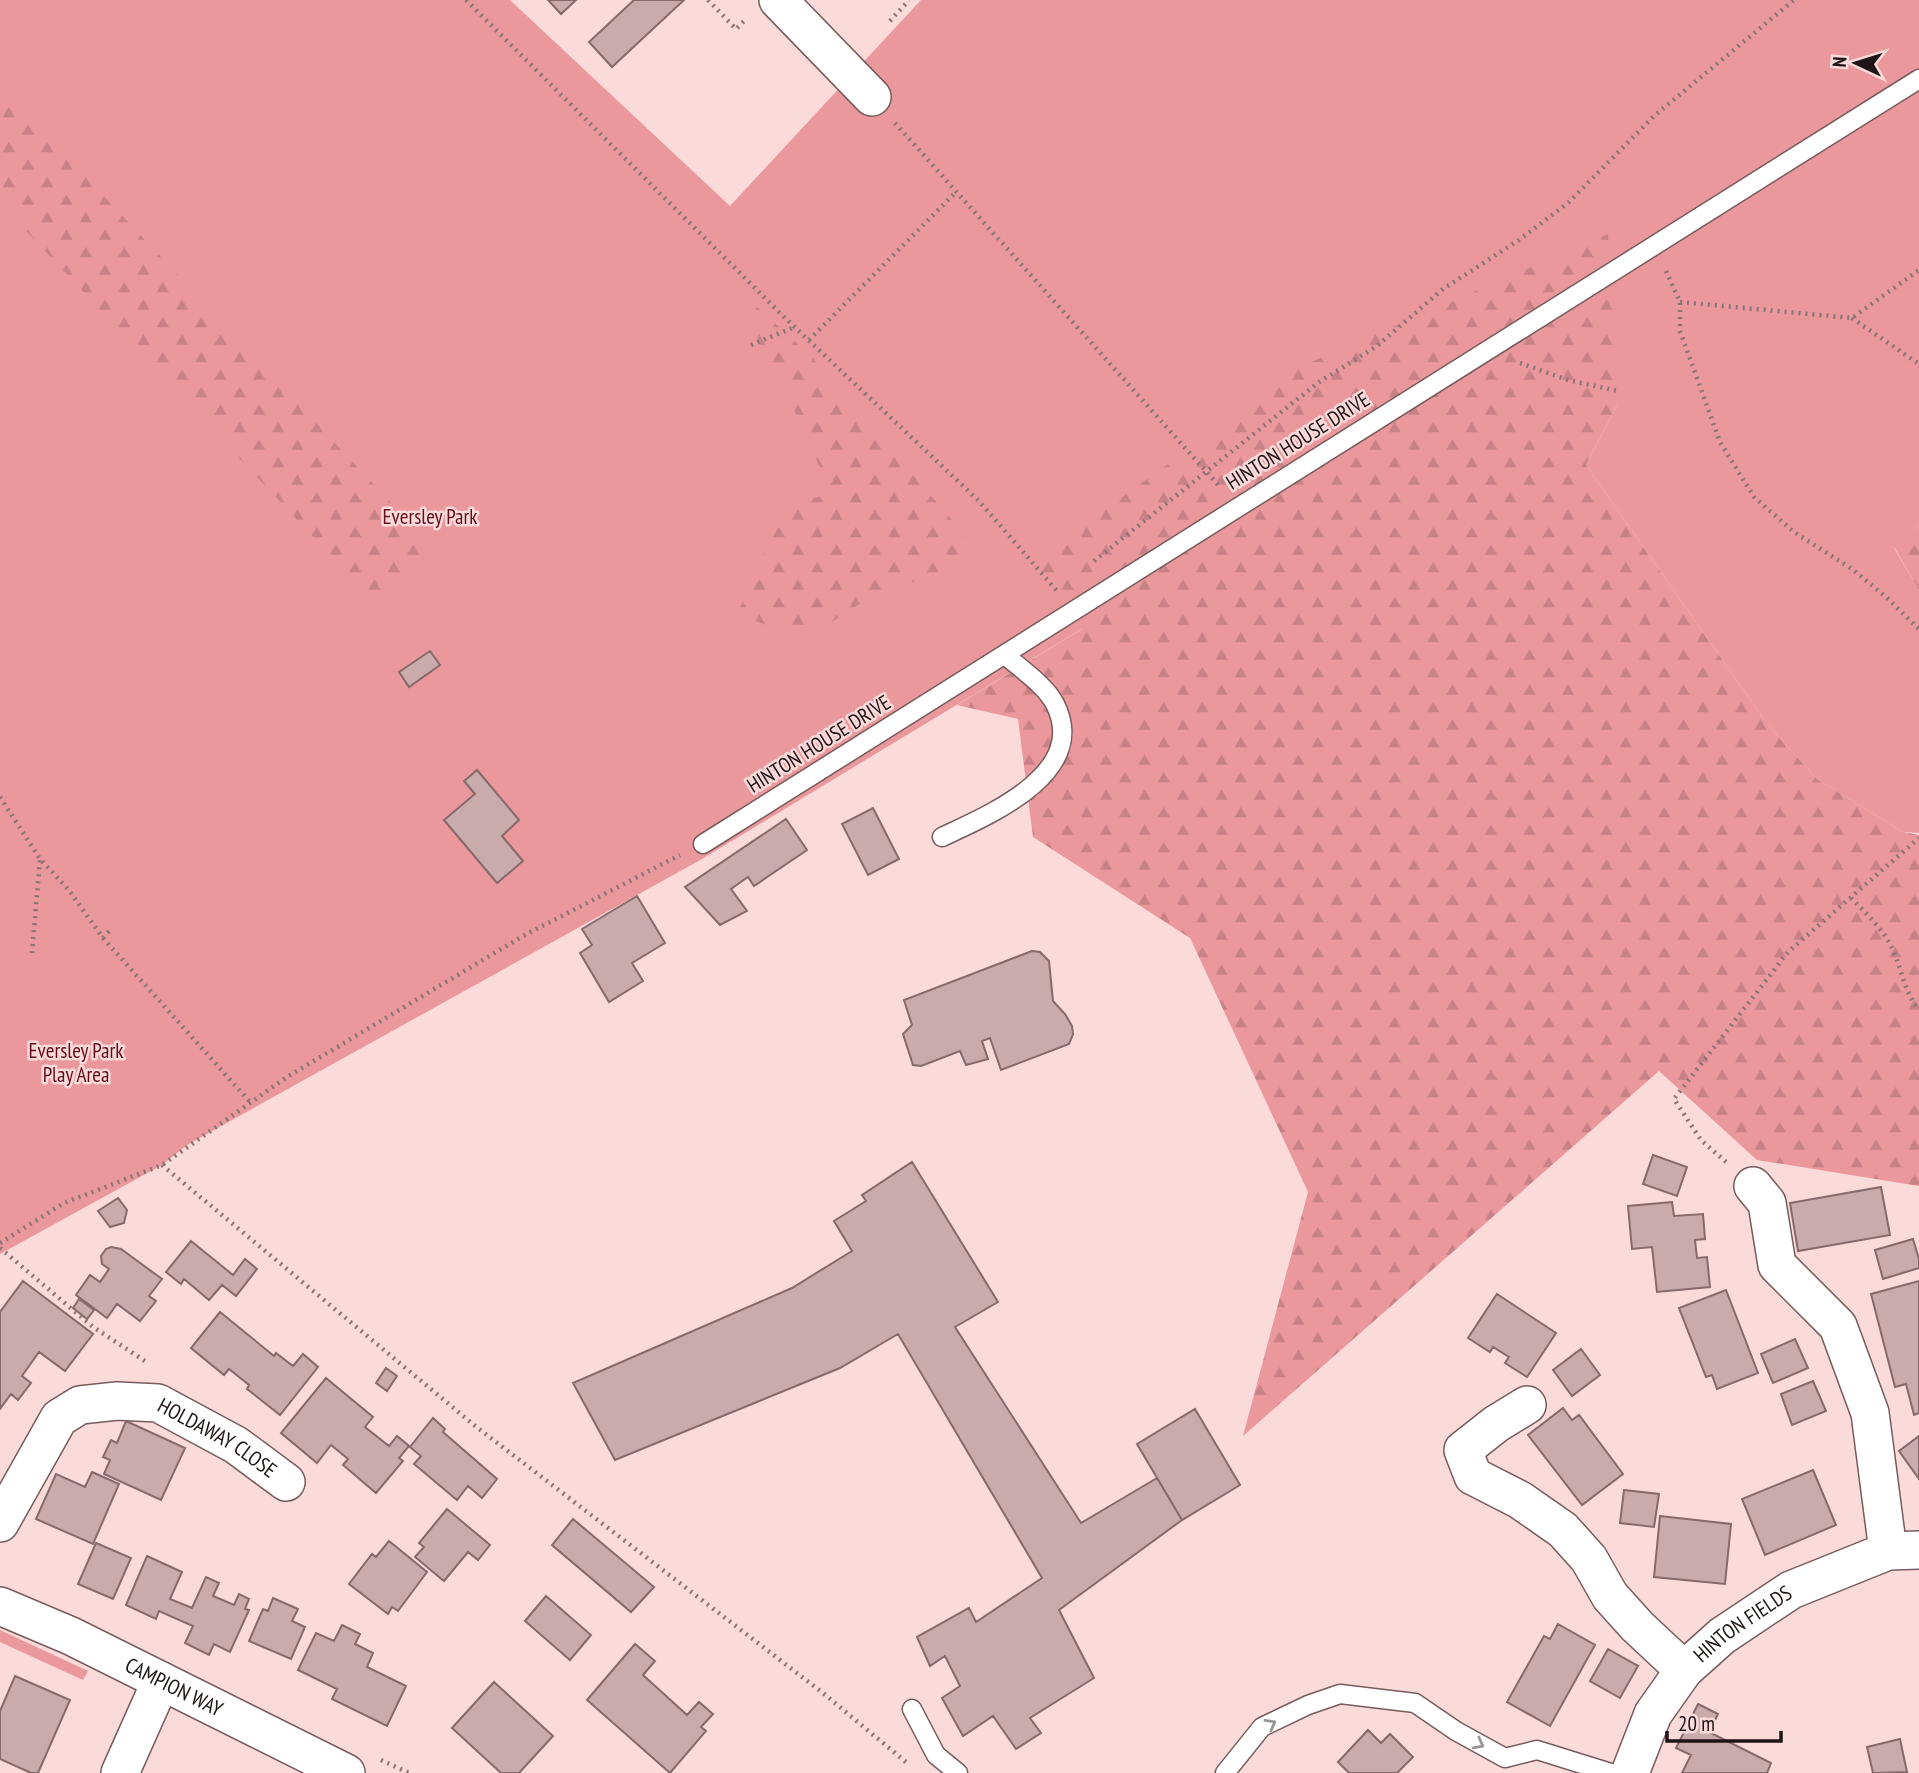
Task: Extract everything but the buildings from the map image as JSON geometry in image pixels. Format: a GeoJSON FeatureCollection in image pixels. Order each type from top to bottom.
{"type":"FeatureCollection","features":[{"type":"Feature","properties":{"kind":"street"},"geometry":{"type":"LineString","coordinates":[[767,5],[872,97]]}},
{"type":"Feature","properties":{"kind":"street"},"geometry":{"type":"LineString","coordinates":[[1753,1186],[1767,1203],[1777,1265],[1839,1326],[1870,1413],[1903,1551]]}},
{"type":"Feature","properties":{"kind":"street","name":"HOLDAWAY CLOSE"},"geometry":{"type":"LineString","coordinates":[[0,1523],[59,1418],[80,1405],[117,1401],[158,1403],[236,1445],[286,1482]]}},
{"type":"Feature","properties":{"kind":"street"},"geometry":{"type":"LineString","coordinates":[[1527,1405],[1462,1450],[1473,1476],[1520,1500],[1563,1530],[1589,1559],[1610,1596],[1637,1626],[1684,1670]]}},
{"type":"Feature","properties":{"kind":"street","name":"HINTON FIELDS"},"geometry":{"type":"LineString","coordinates":[[1630,1773],[1653,1714],[1684,1670],[1722,1636],[1791,1590],[1903,1551]]}},
{"type":"Feature","properties":{"kind":"street","name":"CAMPION WAY"},"geometry":{"type":"LineString","coordinates":[[0,1606],[71,1636],[346,1773]]}},
{"type":"Feature","properties":{"kind":"street"},"geometry":{"type":"LineString","coordinates":[[120,1773],[161,1681]]}},
{"type":"Feature","properties":{"kind":"lane","name":"HINTON HOUSE DRIVE"},"geometry":{"type":"LineString","coordinates":[[703,844],[1249,498],[1919,79]]}},
{"type":"Feature","properties":{"kind":"lane"},"geometry":{"type":"LineString","coordinates":[[942,837],[1011,803],[1040,779],[1052,765],[1060,749],[1063,729],[1055,704],[1042,688],[1005,654]]}},
{"type":"Feature","properties":{"kind":"lane"},"geometry":{"type":"LineString","coordinates":[[1225,1773],[1262,1727],[1340,1693],[1415,1703],[1456,1731],[1505,1758],[1538,1750],[1611,1773]]}},
{"type":"Feature","properties":{"kind":"lane"},"geometry":{"type":"LineString","coordinates":[[912,1709],[936,1755],[958,1773]]}},
{"type":"Feature","properties":{"kind":"path"},"geometry":{"type":"LineString","coordinates":[[466,0],[808,340],[979,501],[1074,611]]}},
{"type":"Feature","properties":{"kind":"path"},"geometry":{"type":"LineString","coordinates":[[708,0],[736,29],[767,5]]}},
{"type":"Feature","properties":{"kind":"path"},"geometry":{"type":"LineString","coordinates":[[890,21],[909,0]]}},
{"type":"Feature","properties":{"kind":"path"},"geometry":{"type":"LineString","coordinates":[[1089,565],[1319,382],[1377,346],[1443,289],[1519,240],[1569,202],[1654,117],[1794,0]]}},
{"type":"Feature","properties":{"kind":"path"},"geometry":{"type":"LineString","coordinates":[[872,97],[1206,471]]}},
{"type":"Feature","properties":{"kind":"path"},"geometry":{"type":"LineString","coordinates":[[808,340],[957,191]]}},
{"type":"Feature","properties":{"kind":"path"},"geometry":{"type":"LineString","coordinates":[[1654,246],[1680,302],[1680,331],[1720,442],[1754,497],[1794,532],[1852,569],[1919,629]]}},
{"type":"Feature","properties":{"kind":"path"},"geometry":{"type":"LineString","coordinates":[[1852,318],[1919,270]]}},
{"type":"Feature","properties":{"kind":"path"},"geometry":{"type":"LineString","coordinates":[[1680,302],[1852,318],[1919,364]]}},
{"type":"Feature","properties":{"kind":"path"},"geometry":{"type":"LineString","coordinates":[[751,345],[795,327]]}},
{"type":"Feature","properties":{"kind":"path"},"geometry":{"type":"LineString","coordinates":[[1486,351],[1568,380],[1618,391]]}},
{"type":"Feature","properties":{"kind":"path"},"geometry":{"type":"LineString","coordinates":[[0,797],[40,859],[68,889],[103,938],[251,1103]]}},
{"type":"Feature","properties":{"kind":"path"},"geometry":{"type":"LineString","coordinates":[[1753,1186],[1701,1140],[1674,1099],[1788,952],[1919,838]]}},
{"type":"Feature","properties":{"kind":"path"},"geometry":{"type":"LineString","coordinates":[[0,1243],[64,1203],[162,1165],[287,1077],[523,936],[703,844]]}},
{"type":"Feature","properties":{"kind":"path"},"geometry":{"type":"LineString","coordinates":[[32,953],[40,859]]}},
{"type":"Feature","properties":{"kind":"path"},"geometry":{"type":"LineString","coordinates":[[1851,898],[1871,918],[1892,948],[1907,994],[1919,1010]]}},
{"type":"Feature","properties":{"kind":"path"},"geometry":{"type":"LineString","coordinates":[[103,938],[109,931]]}},
{"type":"Feature","properties":{"kind":"path"},"geometry":{"type":"LineString","coordinates":[[162,1165],[474,1425],[823,1693],[908,1764]]}},
{"type":"Feature","properties":{"kind":"path"},"geometry":{"type":"LineString","coordinates":[[0,1248],[93,1326],[145,1361],[158,1403]]}},
{"type":"Feature","properties":{"kind":"green space"},"geometry":{"type":"Polygon","coordinates":[[[0,0],[510,0],[730,206],[921,0],[1919,0],[1919,526],[1894,548],[1919,590],[1919,833],[1903,832],[1817,779],[1768,725],[1586,465],[1618,403],[1100,618],[702,859],[187,1145],[162,1165],[0,1254],[0,0]]]}},
{"type":"Feature","properties":{"kind":"green space"},"geometry":{"type":"Polygon","coordinates":[[[0,85],[435,550],[373,601],[0,203],[0,85]]]}},
{"type":"Feature","properties":{"kind":"green space"},"geometry":{"type":"Polygon","coordinates":[[[1608,234],[1618,403],[1586,465],[1768,725],[1817,779],[1903,832],[1919,835],[1919,1186],[1757,1160],[1659,1071],[1243,1436],[1308,1192],[1190,938],[1033,837],[1018,719],[957,705],[1082,629],[1036,567],[1043,555],[1302,366],[1608,234]]]}},
{"type":"Feature","properties":{"kind":"green space"},"geometry":{"type":"Polygon","coordinates":[[[757,307],[812,357],[981,554],[858,605],[804,641],[737,613],[763,562],[774,504],[832,495],[795,412],[749,323],[757,307]]]}},
{"type":"Feature","properties":{"kind":"green space"},"geometry":{"type":"Polygon","coordinates":[[[1919,526],[1919,590],[1894,547],[1919,526]]]}},
{"type":"Feature","properties":{"kind":"green space"},"geometry":{"type":"Polygon","coordinates":[[[0,1630],[88,1671],[83,1680],[0,1642],[0,1630]]]}},
{"type":"Feature","properties":{"kind":"park label","name":"Eversley Park"},"geometry":{"type":"Point","coordinates":[430,517]}},
{"type":"Feature","properties":{"kind":"park label","name":"Eversley Park Play Area"},"geometry":{"type":"Point","coordinates":[76,1063]}}]}
